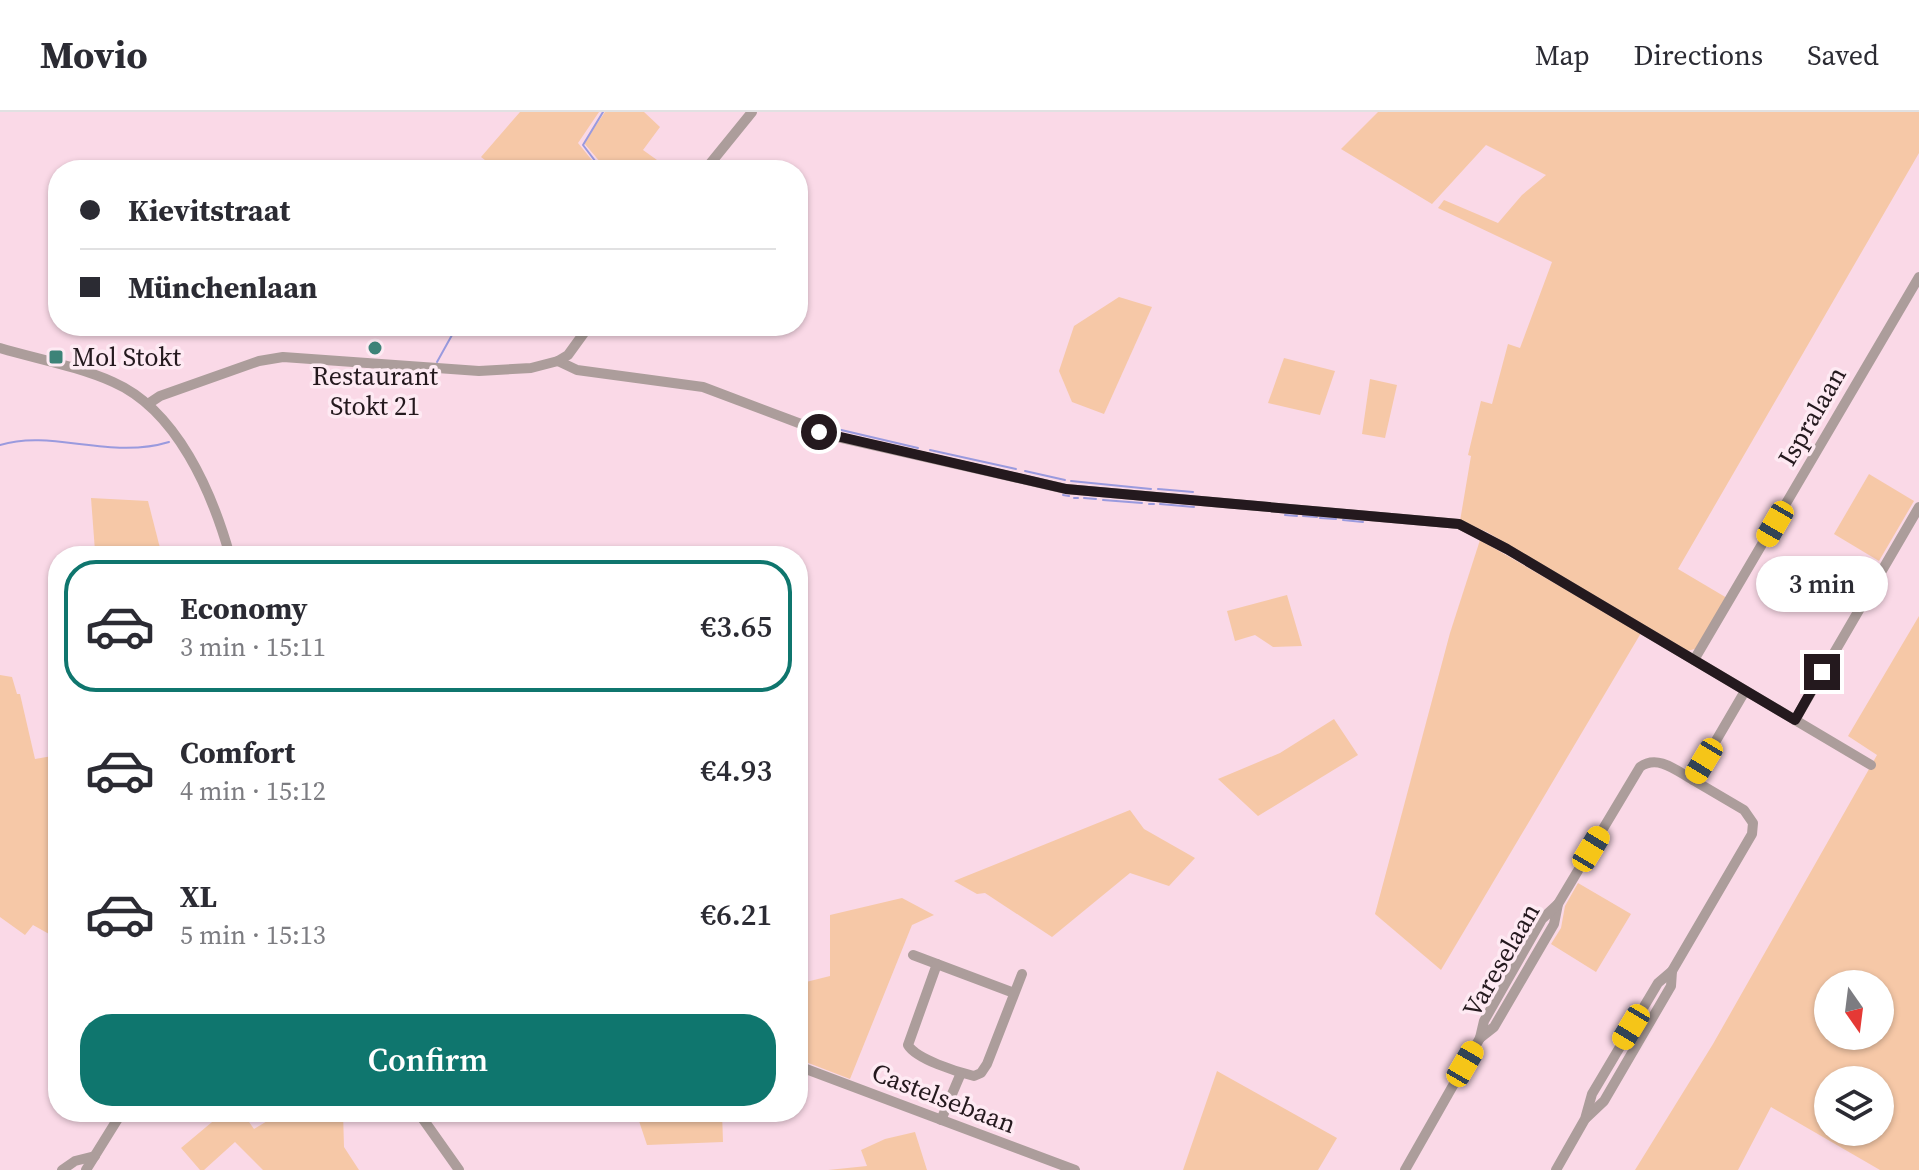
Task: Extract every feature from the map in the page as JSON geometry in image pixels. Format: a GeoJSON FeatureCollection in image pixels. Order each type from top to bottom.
{"type":"FeatureCollection","features":[{"type":"Feature","properties":{"kind":"street"},"geometry":{"type":"LineString","coordinates":[[713,160],[752,112]]}},
{"type":"Feature","properties":{"kind":"street","name":"Ispralaan"},"geometry":{"type":"LineString","coordinates":[[1694,660],[1919,277]]}},
{"type":"Feature","properties":{"kind":"street"},"geometry":{"type":"LineString","coordinates":[[148,404],[170,392],[271,358],[479,371],[531,368],[568,355],[582,336]]}},
{"type":"Feature","properties":{"kind":"street"},"geometry":{"type":"LineString","coordinates":[[0,348],[105,379],[148,404],[180,441],[215,511],[227,546]]}},
{"type":"Feature","properties":{"kind":"street"},"geometry":{"type":"LineString","coordinates":[[558,361],[577,370],[703,387],[833,436],[1066,489],[1459,524],[1507,549],[1871,765]]}},
{"type":"Feature","properties":{"kind":"street"},"geometry":{"type":"LineString","coordinates":[[1795,720],[1919,507]]}},
{"type":"Feature","properties":{"kind":"street"},"geometry":{"type":"LineString","coordinates":[[1693,780],[1745,691]]}},
{"type":"Feature","properties":{"kind":"street","name":"Vareselaan"},"geometry":{"type":"LineString","coordinates":[[1405,1170],[1480,1038],[1484,1021],[1542,919],[1558,904],[1640,767],[1648,761],[1656,761],[1744,810],[1753,823],[1752,834],[1672,971],[1658,983],[1592,1094],[1585,1119],[1556,1170]]}},
{"type":"Feature","properties":{"kind":"street"},"geometry":{"type":"LineString","coordinates":[[913,955],[1014,993]]}},
{"type":"Feature","properties":{"kind":"street"},"geometry":{"type":"LineString","coordinates":[[937,964],[908,1045],[920,1056],[974,1076],[981,1073],[987,1064],[1022,974]]}},
{"type":"Feature","properties":{"kind":"street","name":"Castelsebaan"},"geometry":{"type":"LineString","coordinates":[[808,1070],[1075,1170]]}},
{"type":"Feature","properties":{"kind":"street"},"geometry":{"type":"LineString","coordinates":[[941,1120],[961,1073]]}},
{"type":"Feature","properties":{"kind":"street"},"geometry":{"type":"LineString","coordinates":[[86,1170],[116,1122]]}},
{"type":"Feature","properties":{"kind":"street"},"geometry":{"type":"LineString","coordinates":[[425,1122],[459,1170]]}},
{"type":"Feature","properties":{"kind":"street"},"geometry":{"type":"LineString","coordinates":[[62,1170],[75,1161],[95,1156]]}},
{"type":"Feature","properties":{"kind":"shaded area"},"geometry":{"type":"Polygon","coordinates":[[[520,112],[599,112],[578,143],[592,160],[485,160],[481,157],[520,112]]]}},
{"type":"Feature","properties":{"kind":"shaded area"},"geometry":{"type":"Polygon","coordinates":[[[605,112],[644,112],[660,127],[643,150],[657,160],[598,160],[584,143],[605,112]]]}},
{"type":"Feature","properties":{"kind":"shaded area"},"geometry":{"type":"Polygon","coordinates":[[[1378,112],[1919,112],[1919,153],[1678,569],[1727,598],[1695,649],[1687,651],[1487,532],[1460,521],[1471,456],[1468,455],[1481,401],[1492,404],[1508,344],[1520,348],[1552,262],[1438,208],[1444,200],[1498,223],[1522,195],[1546,175],[1486,145],[1432,204],[1341,149],[1378,112]]]}},
{"type":"Feature","properties":{"kind":"shaded area"},"geometry":{"type":"Polygon","coordinates":[[[1119,297],[1152,307],[1104,414],[1072,402],[1059,371],[1074,326],[1119,297]]]}},
{"type":"Feature","properties":{"kind":"shaded area"},"geometry":{"type":"Polygon","coordinates":[[[1284,358],[1335,371],[1320,415],[1268,403],[1284,358]]]}},
{"type":"Feature","properties":{"kind":"shaded area"},"geometry":{"type":"Polygon","coordinates":[[[1370,379],[1397,385],[1385,438],[1362,434],[1370,379]]]}},
{"type":"Feature","properties":{"kind":"shaded area"},"geometry":{"type":"Polygon","coordinates":[[[1869,474],[1914,501],[1879,561],[1834,534],[1869,474]]]}},
{"type":"Feature","properties":{"kind":"shaded area"},"geometry":{"type":"Polygon","coordinates":[[[91,498],[148,501],[159,546],[95,546],[91,498]]]}},
{"type":"Feature","properties":{"kind":"shaded area"},"geometry":{"type":"Polygon","coordinates":[[[1480,540],[1641,633],[1441,970],[1375,914],[1450,633],[1480,540]]]}},
{"type":"Feature","properties":{"kind":"shaded area"},"geometry":{"type":"Polygon","coordinates":[[[1287,595],[1302,646],[1273,647],[1255,635],[1235,641],[1227,611],[1287,595]]]}},
{"type":"Feature","properties":{"kind":"shaded area"},"geometry":{"type":"Polygon","coordinates":[[[1919,616],[1919,1170],[1880,1170],[1838,1146],[1894,1146],[1894,1066],[1814,1066],[1814,1132],[1771,1107],[1738,1170],[1635,1170],[1713,1044],[1877,755],[1848,736],[1919,616]]]}},
{"type":"Feature","properties":{"kind":"shaded area"},"geometry":{"type":"Polygon","coordinates":[[[0,675],[12,677],[17,694],[20,694],[35,759],[48,757],[48,933],[33,925],[25,935],[0,917],[0,675]]]}},
{"type":"Feature","properties":{"kind":"shaded area"},"geometry":{"type":"Polygon","coordinates":[[[1334,719],[1358,755],[1258,816],[1218,779],[1280,753],[1334,719]]]}},
{"type":"Feature","properties":{"kind":"shaded area"},"geometry":{"type":"Polygon","coordinates":[[[1130,810],[1144,829],[1195,858],[1169,886],[1130,873],[1052,937],[985,893],[977,894],[954,881],[1130,810]]]}},
{"type":"Feature","properties":{"kind":"shaded area"},"geometry":{"type":"Polygon","coordinates":[[[1578,883],[1631,914],[1596,972],[1551,944],[1561,928],[1565,906],[1578,883]]]}},
{"type":"Feature","properties":{"kind":"shaded area"},"geometry":{"type":"Polygon","coordinates":[[[902,898],[934,915],[912,925],[850,1079],[808,1063],[808,982],[830,976],[830,915],[902,898]]]}},
{"type":"Feature","properties":{"kind":"shaded area"},"geometry":{"type":"Polygon","coordinates":[[[1217,1071],[1337,1138],[1318,1170],[1183,1170],[1217,1071]]]}},
{"type":"Feature","properties":{"kind":"shaded area"},"geometry":{"type":"Polygon","coordinates":[[[212,1122],[249,1122],[254,1129],[266,1122],[343,1122],[344,1147],[359,1170],[263,1170],[235,1142],[204,1170],[200,1170],[181,1148],[212,1122]]]}},
{"type":"Feature","properties":{"kind":"shaded area"},"geometry":{"type":"Polygon","coordinates":[[[639,1122],[722,1122],[723,1142],[647,1145],[639,1122]]]}},
{"type":"Feature","properties":{"kind":"shaded area"},"geometry":{"type":"Polygon","coordinates":[[[915,1132],[927,1170],[828,1170],[867,1166],[861,1150],[885,1139],[915,1132]]]}},
{"type":"Feature","properties":{"kind":"waterway"},"geometry":{"type":"LineString","coordinates":[[594,160],[583,145],[603,112]]}},
{"type":"Feature","properties":{"kind":"waterway"},"geometry":{"type":"LineString","coordinates":[[437,362],[451,336]]}},
{"type":"Feature","properties":{"kind":"waterway"},"geometry":{"type":"LineString","coordinates":[[837,429],[918,448]]}},
{"type":"Feature","properties":{"kind":"waterway"},"geometry":{"type":"LineString","coordinates":[[0,445],[40,440],[125,448],[169,442]]}},
{"type":"Feature","properties":{"kind":"waterway"},"geometry":{"type":"LineString","coordinates":[[930,450],[1016,469]]}},
{"type":"Feature","properties":{"kind":"waterway"},"geometry":{"type":"LineString","coordinates":[[1025,471],[1065,480]]}},
{"type":"Feature","properties":{"kind":"waterway"},"geometry":{"type":"LineString","coordinates":[[1071,481],[1151,489]]}},
{"type":"Feature","properties":{"kind":"waterway"},"geometry":{"type":"LineString","coordinates":[[1158,489],[1193,492]]}},
{"type":"Feature","properties":{"kind":"waterway"},"geometry":{"type":"LineString","coordinates":[[1063,495],[1069,496]]}},
{"type":"Feature","properties":{"kind":"waterway"},"geometry":{"type":"LineString","coordinates":[[1084,498],[1096,499]]}},
{"type":"Feature","properties":{"kind":"waterway"},"geometry":{"type":"LineString","coordinates":[[1103,500],[1142,503]]}},
{"type":"Feature","properties":{"kind":"waterway"},"geometry":{"type":"LineString","coordinates":[[1149,504],[1154,504]]}},
{"type":"Feature","properties":{"kind":"waterway"},"geometry":{"type":"LineString","coordinates":[[1160,504],[1194,507]]}},
{"type":"Feature","properties":{"kind":"waterway"},"geometry":{"type":"LineString","coordinates":[[1285,515],[1297,516]]}},
{"type":"Feature","properties":{"kind":"waterway"},"geometry":{"type":"LineString","coordinates":[[1303,516],[1317,517]]}},
{"type":"Feature","properties":{"kind":"waterway"},"geometry":{"type":"LineString","coordinates":[[1320,518],[1336,519]]}},
{"type":"Feature","properties":{"kind":"waterway"},"geometry":{"type":"LineString","coordinates":[[1343,520],[1363,522]]}},
{"type":"Feature","properties":{"kind":"place","name":"Restaurant Stokt 21"},"geometry":{"type":"Point","coordinates":[375,348]}},
{"type":"Feature","properties":{"kind":"place","name":"Mol Stokt"},"geometry":{"type":"Point","coordinates":[56,357]}},
{"type":"Feature","properties":{"kind":"route"},"geometry":{"type":"LineString","coordinates":[[819,432],[1066,489],[1459,524],[1507,549],[1795,720],[1822,672]]}}]}
